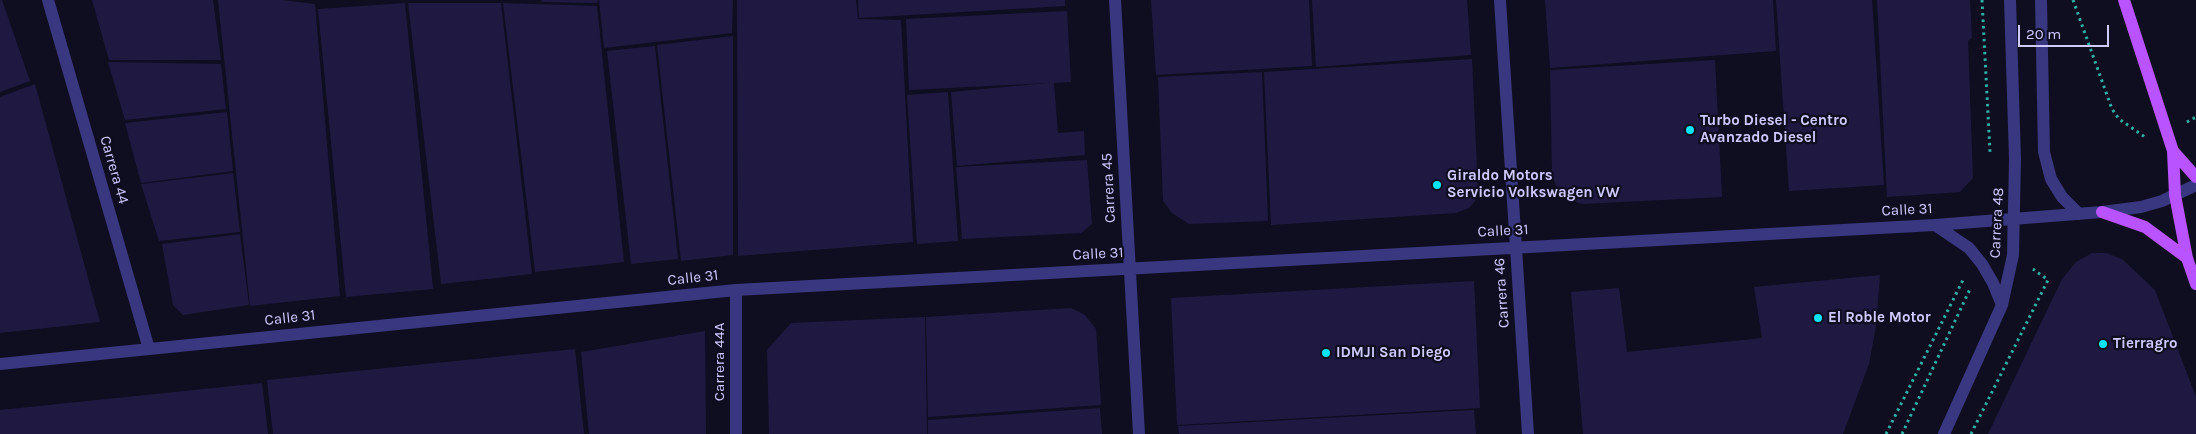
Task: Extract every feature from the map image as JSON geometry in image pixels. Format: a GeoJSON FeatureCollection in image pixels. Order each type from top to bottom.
{"type":"FeatureCollection","features":[{"type":"Feature","properties":{"kind":"main road"},"geometry":{"type":"LineString","coordinates":[[2124,0],[2173,151],[2175,195],[2187,258],[2196,284]]}},
{"type":"Feature","properties":{"kind":"main road"},"geometry":{"type":"LineString","coordinates":[[2173,151],[2196,177]]}},
{"type":"Feature","properties":{"kind":"main road"},"geometry":{"type":"LineString","coordinates":[[2102,212],[2145,227],[2187,258]]}},
{"type":"Feature","properties":{"kind":"street","name":"Carrera 44"},"geometry":{"type":"LineString","coordinates":[[48,0],[149,349]]}},
{"type":"Feature","properties":{"kind":"street","name":"Carrera 45"},"geometry":{"type":"LineString","coordinates":[[1114,0],[1139,434]]}},
{"type":"Feature","properties":{"kind":"street","name":"Carrera 46"},"geometry":{"type":"LineString","coordinates":[[1500,0],[1528,434]]}},
{"type":"Feature","properties":{"kind":"street","name":"Carrera 48"},"geometry":{"type":"LineString","coordinates":[[1944,434],[2002,305],[2013,255],[2015,218],[2010,0]]}},
{"type":"Feature","properties":{"kind":"street"},"geometry":{"type":"LineString","coordinates":[[2041,0],[2044,152],[2051,179],[2062,197],[2079,214]]}},
{"type":"Feature","properties":{"kind":"street","name":"Calle 31"},"geometry":{"type":"LineString","coordinates":[[0,364],[736,290],[1936,225],[2079,214],[2141,207],[2196,185]]}},
{"type":"Feature","properties":{"kind":"street"},"geometry":{"type":"LineString","coordinates":[[1936,225],[1969,248],[1982,264],[1994,284],[2002,305]]}},
{"type":"Feature","properties":{"kind":"street","name":"Carrera 44A"},"geometry":{"type":"LineString","coordinates":[[736,290],[736,434]]}},
{"type":"Feature","properties":{"kind":"path"},"geometry":{"type":"LineString","coordinates":[[2073,0],[2109,103],[2115,114],[2142,136],[2149,138],[2196,117]]}},
{"type":"Feature","properties":{"kind":"path"},"geometry":{"type":"LineString","coordinates":[[1886,434],[1968,268],[1982,264]]}},
{"type":"Feature","properties":{"kind":"building"},"geometry":{"type":"Polygon","coordinates":[[[0,0],[2,0],[30,81],[0,92],[0,0]]]}},
{"type":"Feature","properties":{"kind":"building"},"geometry":{"type":"Polygon","coordinates":[[[92,0],[213,0],[221,60],[109,60],[92,0]]]}},
{"type":"Feature","properties":{"kind":"building"},"geometry":{"type":"Polygon","coordinates":[[[218,0],[282,0],[315,4],[340,296],[250,306],[218,0]]]}},
{"type":"Feature","properties":{"kind":"building"},"geometry":{"type":"Polygon","coordinates":[[[542,0],[598,0],[597,3],[541,2],[542,0]]]}},
{"type":"Feature","properties":{"kind":"building"},"geometry":{"type":"Polygon","coordinates":[[[599,0],[733,0],[732,33],[604,48],[599,0]]]}},
{"type":"Feature","properties":{"kind":"building"},"geometry":{"type":"Polygon","coordinates":[[[737,0],[856,0],[858,19],[901,20],[913,242],[738,256],[737,0]]]}},
{"type":"Feature","properties":{"kind":"building"},"geometry":{"type":"Polygon","coordinates":[[[858,0],[1065,0],[1065,6],[859,18],[858,0]]]}},
{"type":"Feature","properties":{"kind":"building"},"geometry":{"type":"Polygon","coordinates":[[[1151,0],[1309,0],[1312,66],[1156,75],[1151,0]]]}},
{"type":"Feature","properties":{"kind":"building"},"geometry":{"type":"Polygon","coordinates":[[[1312,0],[1467,0],[1471,55],[1316,67],[1312,0]]]}},
{"type":"Feature","properties":{"kind":"building"},"geometry":{"type":"Polygon","coordinates":[[[1545,0],[1773,0],[1776,51],[1550,68],[1545,0]]]}},
{"type":"Feature","properties":{"kind":"building"},"geometry":{"type":"Polygon","coordinates":[[[1776,0],[1872,0],[1884,185],[1789,191],[1776,0]]]}},
{"type":"Feature","properties":{"kind":"building"},"geometry":{"type":"Polygon","coordinates":[[[1877,0],[1970,0],[1972,38],[1968,41],[1973,178],[1960,192],[1887,197],[1877,0]]]}},
{"type":"Feature","properties":{"kind":"building"},"geometry":{"type":"Polygon","coordinates":[[[405,3],[433,289],[346,297],[318,9],[405,3]]]}},
{"type":"Feature","properties":{"kind":"building"},"geometry":{"type":"Polygon","coordinates":[[[408,3],[501,3],[532,274],[441,284],[408,3]]]}},
{"type":"Feature","properties":{"kind":"building"},"geometry":{"type":"Polygon","coordinates":[[[503,3],[597,6],[624,262],[535,272],[503,3]]]}},
{"type":"Feature","properties":{"kind":"building"},"geometry":{"type":"Polygon","coordinates":[[[1067,11],[1071,82],[1054,83],[1058,133],[1084,131],[1085,155],[957,166],[951,92],[1047,83],[909,90],[906,19],[1067,11]]]}},
{"type":"Feature","properties":{"kind":"building"},"geometry":{"type":"Polygon","coordinates":[[[733,36],[733,255],[681,261],[657,45],[733,36]]]}},
{"type":"Feature","properties":{"kind":"building"},"geometry":{"type":"Polygon","coordinates":[[[655,46],[678,259],[631,264],[607,51],[655,46]]]}},
{"type":"Feature","properties":{"kind":"building"},"geometry":{"type":"Polygon","coordinates":[[[1472,59],[1478,191],[1475,201],[1469,208],[1456,213],[1271,225],[1264,72],[1472,59]]]}},
{"type":"Feature","properties":{"kind":"building"},"geometry":{"type":"Polygon","coordinates":[[[1715,60],[1722,197],[1583,204],[1572,201],[1562,193],[1555,184],[1552,172],[1550,70],[1715,60]]]}},
{"type":"Feature","properties":{"kind":"building"},"geometry":{"type":"Polygon","coordinates":[[[108,62],[221,64],[226,109],[125,120],[108,62]]]}},
{"type":"Feature","properties":{"kind":"building"},"geometry":{"type":"Polygon","coordinates":[[[1262,72],[1268,221],[1189,224],[1172,213],[1163,201],[1158,77],[1262,72]]]}},
{"type":"Feature","properties":{"kind":"building"},"geometry":{"type":"Polygon","coordinates":[[[35,84],[100,322],[0,333],[0,97],[35,84]]]}},
{"type":"Feature","properties":{"kind":"building"},"geometry":{"type":"Polygon","coordinates":[[[948,92],[958,241],[917,244],[907,95],[948,92]]]}},
{"type":"Feature","properties":{"kind":"building"},"geometry":{"type":"Polygon","coordinates":[[[227,112],[233,171],[141,183],[125,123],[227,112]]]}},
{"type":"Feature","properties":{"kind":"building"},"geometry":{"type":"Polygon","coordinates":[[[1087,160],[1092,224],[1081,233],[962,239],[956,167],[1087,160]]]}},
{"type":"Feature","properties":{"kind":"building"},"geometry":{"type":"Polygon","coordinates":[[[233,173],[240,232],[159,241],[141,184],[233,173]]]}},
{"type":"Feature","properties":{"kind":"building"},"geometry":{"type":"Polygon","coordinates":[[[240,234],[249,305],[183,315],[173,305],[162,244],[240,234]]]}},
{"type":"Feature","properties":{"kind":"building","name":"Tierragro"},"geometry":{"type":"Polygon","coordinates":[[[2092,253],[2106,253],[2122,259],[2155,290],[2196,397],[2196,434],[1988,434],[2062,279],[2076,262],[2092,253]]]}},
{"type":"Feature","properties":{"kind":"building"},"geometry":{"type":"Polygon","coordinates":[[[1880,275],[1876,326],[1869,364],[1843,434],[1583,434],[1571,292],[1619,288],[1627,352],[1762,338],[1754,287],[1880,275]]]}},
{"type":"Feature","properties":{"kind":"building","name":"IDMJI San Diego"},"geometry":{"type":"Polygon","coordinates":[[[1474,281],[1480,408],[1177,425],[1171,298],[1474,281]]]}},
{"type":"Feature","properties":{"kind":"building"},"geometry":{"type":"Polygon","coordinates":[[[1071,308],[1085,315],[1096,329],[1101,405],[928,417],[926,317],[1071,308]]]}},
{"type":"Feature","properties":{"kind":"building"},"geometry":{"type":"Polygon","coordinates":[[[925,317],[927,434],[769,434],[767,350],[791,323],[925,317]]]}},
{"type":"Feature","properties":{"kind":"building"},"geometry":{"type":"Polygon","coordinates":[[[705,331],[706,434],[589,434],[581,352],[705,331]]]}},
{"type":"Feature","properties":{"kind":"building"},"geometry":{"type":"Polygon","coordinates":[[[575,349],[584,434],[273,434],[267,380],[575,349]]]}},
{"type":"Feature","properties":{"kind":"building"},"geometry":{"type":"Polygon","coordinates":[[[262,383],[268,434],[0,434],[0,410],[262,383]]]}},
{"type":"Feature","properties":{"kind":"building"},"geometry":{"type":"Polygon","coordinates":[[[1100,408],[1102,434],[928,434],[928,420],[1100,408]]]}},
{"type":"Feature","properties":{"kind":"building"},"geometry":{"type":"Polygon","coordinates":[[[1474,410],[1476,434],[1179,434],[1178,426],[1474,410]]]}},
{"type":"Feature","properties":{"kind":"place","name":"Turbo Diesel - Centro Avanzado Diesel"},"geometry":{"type":"Point","coordinates":[1690,130]}},
{"type":"Feature","properties":{"kind":"place","name":"Giraldo Motors Servicio Volkswagen VW"},"geometry":{"type":"Point","coordinates":[1437,185]}},
{"type":"Feature","properties":{"kind":"place","name":"El Roble Motor"},"geometry":{"type":"Point","coordinates":[1818,318]}},
{"type":"Feature","properties":{"kind":"place","name":"Tierragro"},"geometry":{"type":"Point","coordinates":[2103,344]}},
{"type":"Feature","properties":{"kind":"place","name":"IDMJI San Diego"},"geometry":{"type":"Point","coordinates":[1326,353]}}]}
